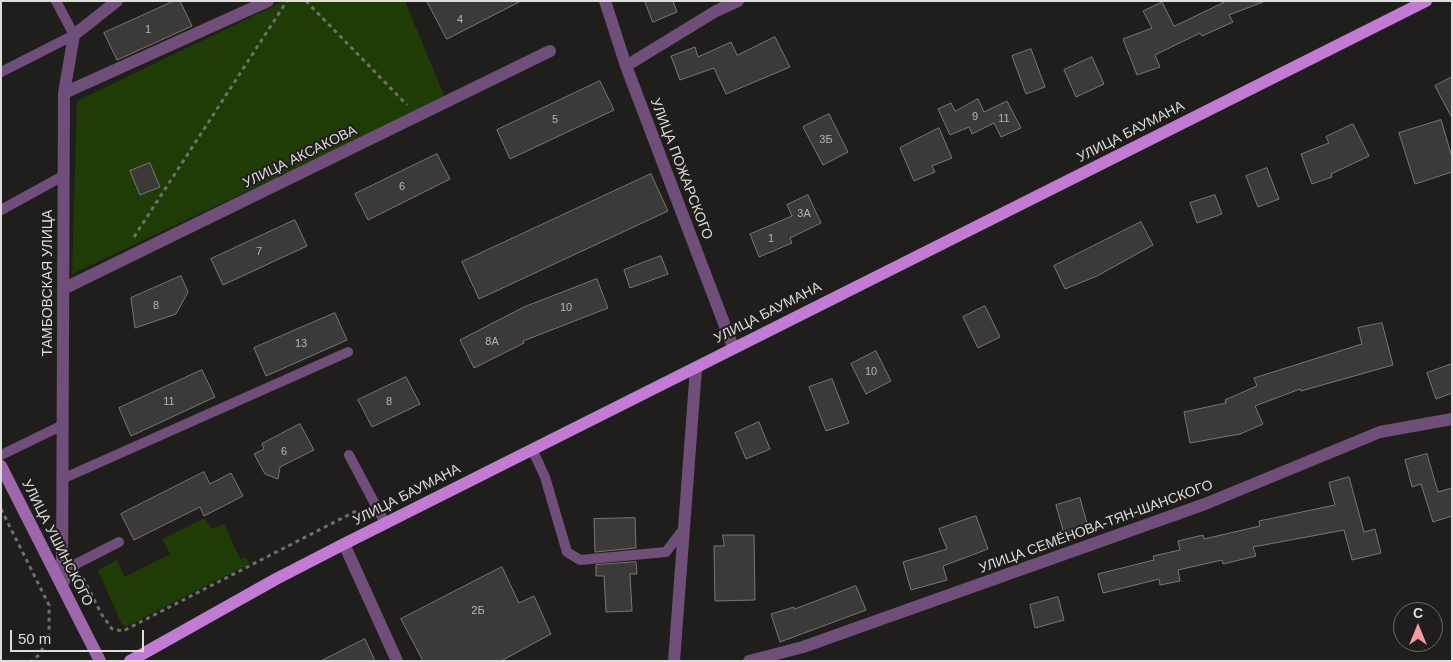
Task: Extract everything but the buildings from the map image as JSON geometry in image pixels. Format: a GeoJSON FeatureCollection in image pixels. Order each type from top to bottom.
{"type":"FeatureCollection","features":[{"type":"Feature","properties":{"kind":"main road","name":"УЛИЦА БАУМАНА"},"geometry":{"type":"LineString","coordinates":[[130,661],[276,578],[696,368],[733,347],[1426,1]]}},
{"type":"Feature","properties":{"kind":"street"},"geometry":{"type":"LineString","coordinates":[[74,35],[117,1]]}},
{"type":"Feature","properties":{"kind":"street"},"geometry":{"type":"LineString","coordinates":[[64,93],[268,1]]}},
{"type":"Feature","properties":{"kind":"street","name":"УЛИЦА ПОЖАРСКОГО"},"geometry":{"type":"LineString","coordinates":[[605,1],[626,66],[733,347]]}},
{"type":"Feature","properties":{"kind":"street"},"geometry":{"type":"LineString","coordinates":[[626,66],[716,11],[738,1]]}},
{"type":"Feature","properties":{"kind":"street","name":"ТАМБОВСКАЯ УЛИЦА"},"geometry":{"type":"LineString","coordinates":[[62,586],[64,93],[74,35]]}},
{"type":"Feature","properties":{"kind":"street","name":"УЛИЦА АКСАКОВА"},"geometry":{"type":"LineString","coordinates":[[63,289],[550,51]]}},
{"type":"Feature","properties":{"kind":"street"},"geometry":{"type":"LineString","coordinates":[[674,661],[696,368]]}},
{"type":"Feature","properties":{"kind":"street","name":"УЛИЦА СЕМЁНОВА-ТЯН-ШАНСКОГО"},"geometry":{"type":"LineString","coordinates":[[749,661],[803,648],[1206,504],[1380,432],[1452,419]]}},
{"type":"Feature","properties":{"kind":"street","name":"УЛИЦА УШИНСКОГО"},"geometry":{"type":"LineString","coordinates":[[1,466],[100,661]]}},
{"type":"Feature","properties":{"kind":"street"},"geometry":{"type":"LineString","coordinates":[[344,544],[397,661]]}},
{"type":"Feature","properties":{"kind":"lane"},"geometry":{"type":"LineString","coordinates":[[1,72],[74,35],[56,1]]}},
{"type":"Feature","properties":{"kind":"lane"},"geometry":{"type":"LineString","coordinates":[[1,210],[63,176]]}},
{"type":"Feature","properties":{"kind":"lane"},"geometry":{"type":"LineString","coordinates":[[62,479],[348,352]]}},
{"type":"Feature","properties":{"kind":"lane"},"geometry":{"type":"LineString","coordinates":[[1,454],[63,426]]}},
{"type":"Feature","properties":{"kind":"lane"},"geometry":{"type":"LineString","coordinates":[[532,449],[545,477],[567,552],[580,560],[666,552],[685,526]]}},
{"type":"Feature","properties":{"kind":"lane"},"geometry":{"type":"LineString","coordinates":[[349,455],[385,523]]}},
{"type":"Feature","properties":{"kind":"lane"},"geometry":{"type":"LineString","coordinates":[[62,586],[76,564],[120,542]]}},
{"type":"Feature","properties":{"kind":"path"},"geometry":{"type":"LineString","coordinates":[[132,240],[287,1]]}},
{"type":"Feature","properties":{"kind":"path"},"geometry":{"type":"LineString","coordinates":[[306,1],[418,116]]}},
{"type":"Feature","properties":{"kind":"path"},"geometry":{"type":"LineString","coordinates":[[1,510],[49,605],[49,637],[39,655],[32,661]]}},
{"type":"Feature","properties":{"kind":"path"},"geometry":{"type":"LineString","coordinates":[[137,624],[358,510]]}},
{"type":"Feature","properties":{"kind":"green space"},"geometry":{"type":"Polygon","coordinates":[[[284,1],[405,1],[445,98],[72,274],[77,101],[284,1]]]}},
{"type":"Feature","properties":{"kind":"green space"},"geometry":{"type":"Polygon","coordinates":[[[205,518],[211,529],[224,524],[240,559],[246,557],[249,564],[127,626],[122,625],[98,570],[117,560],[125,577],[170,554],[162,539],[205,518]]]}}]}
